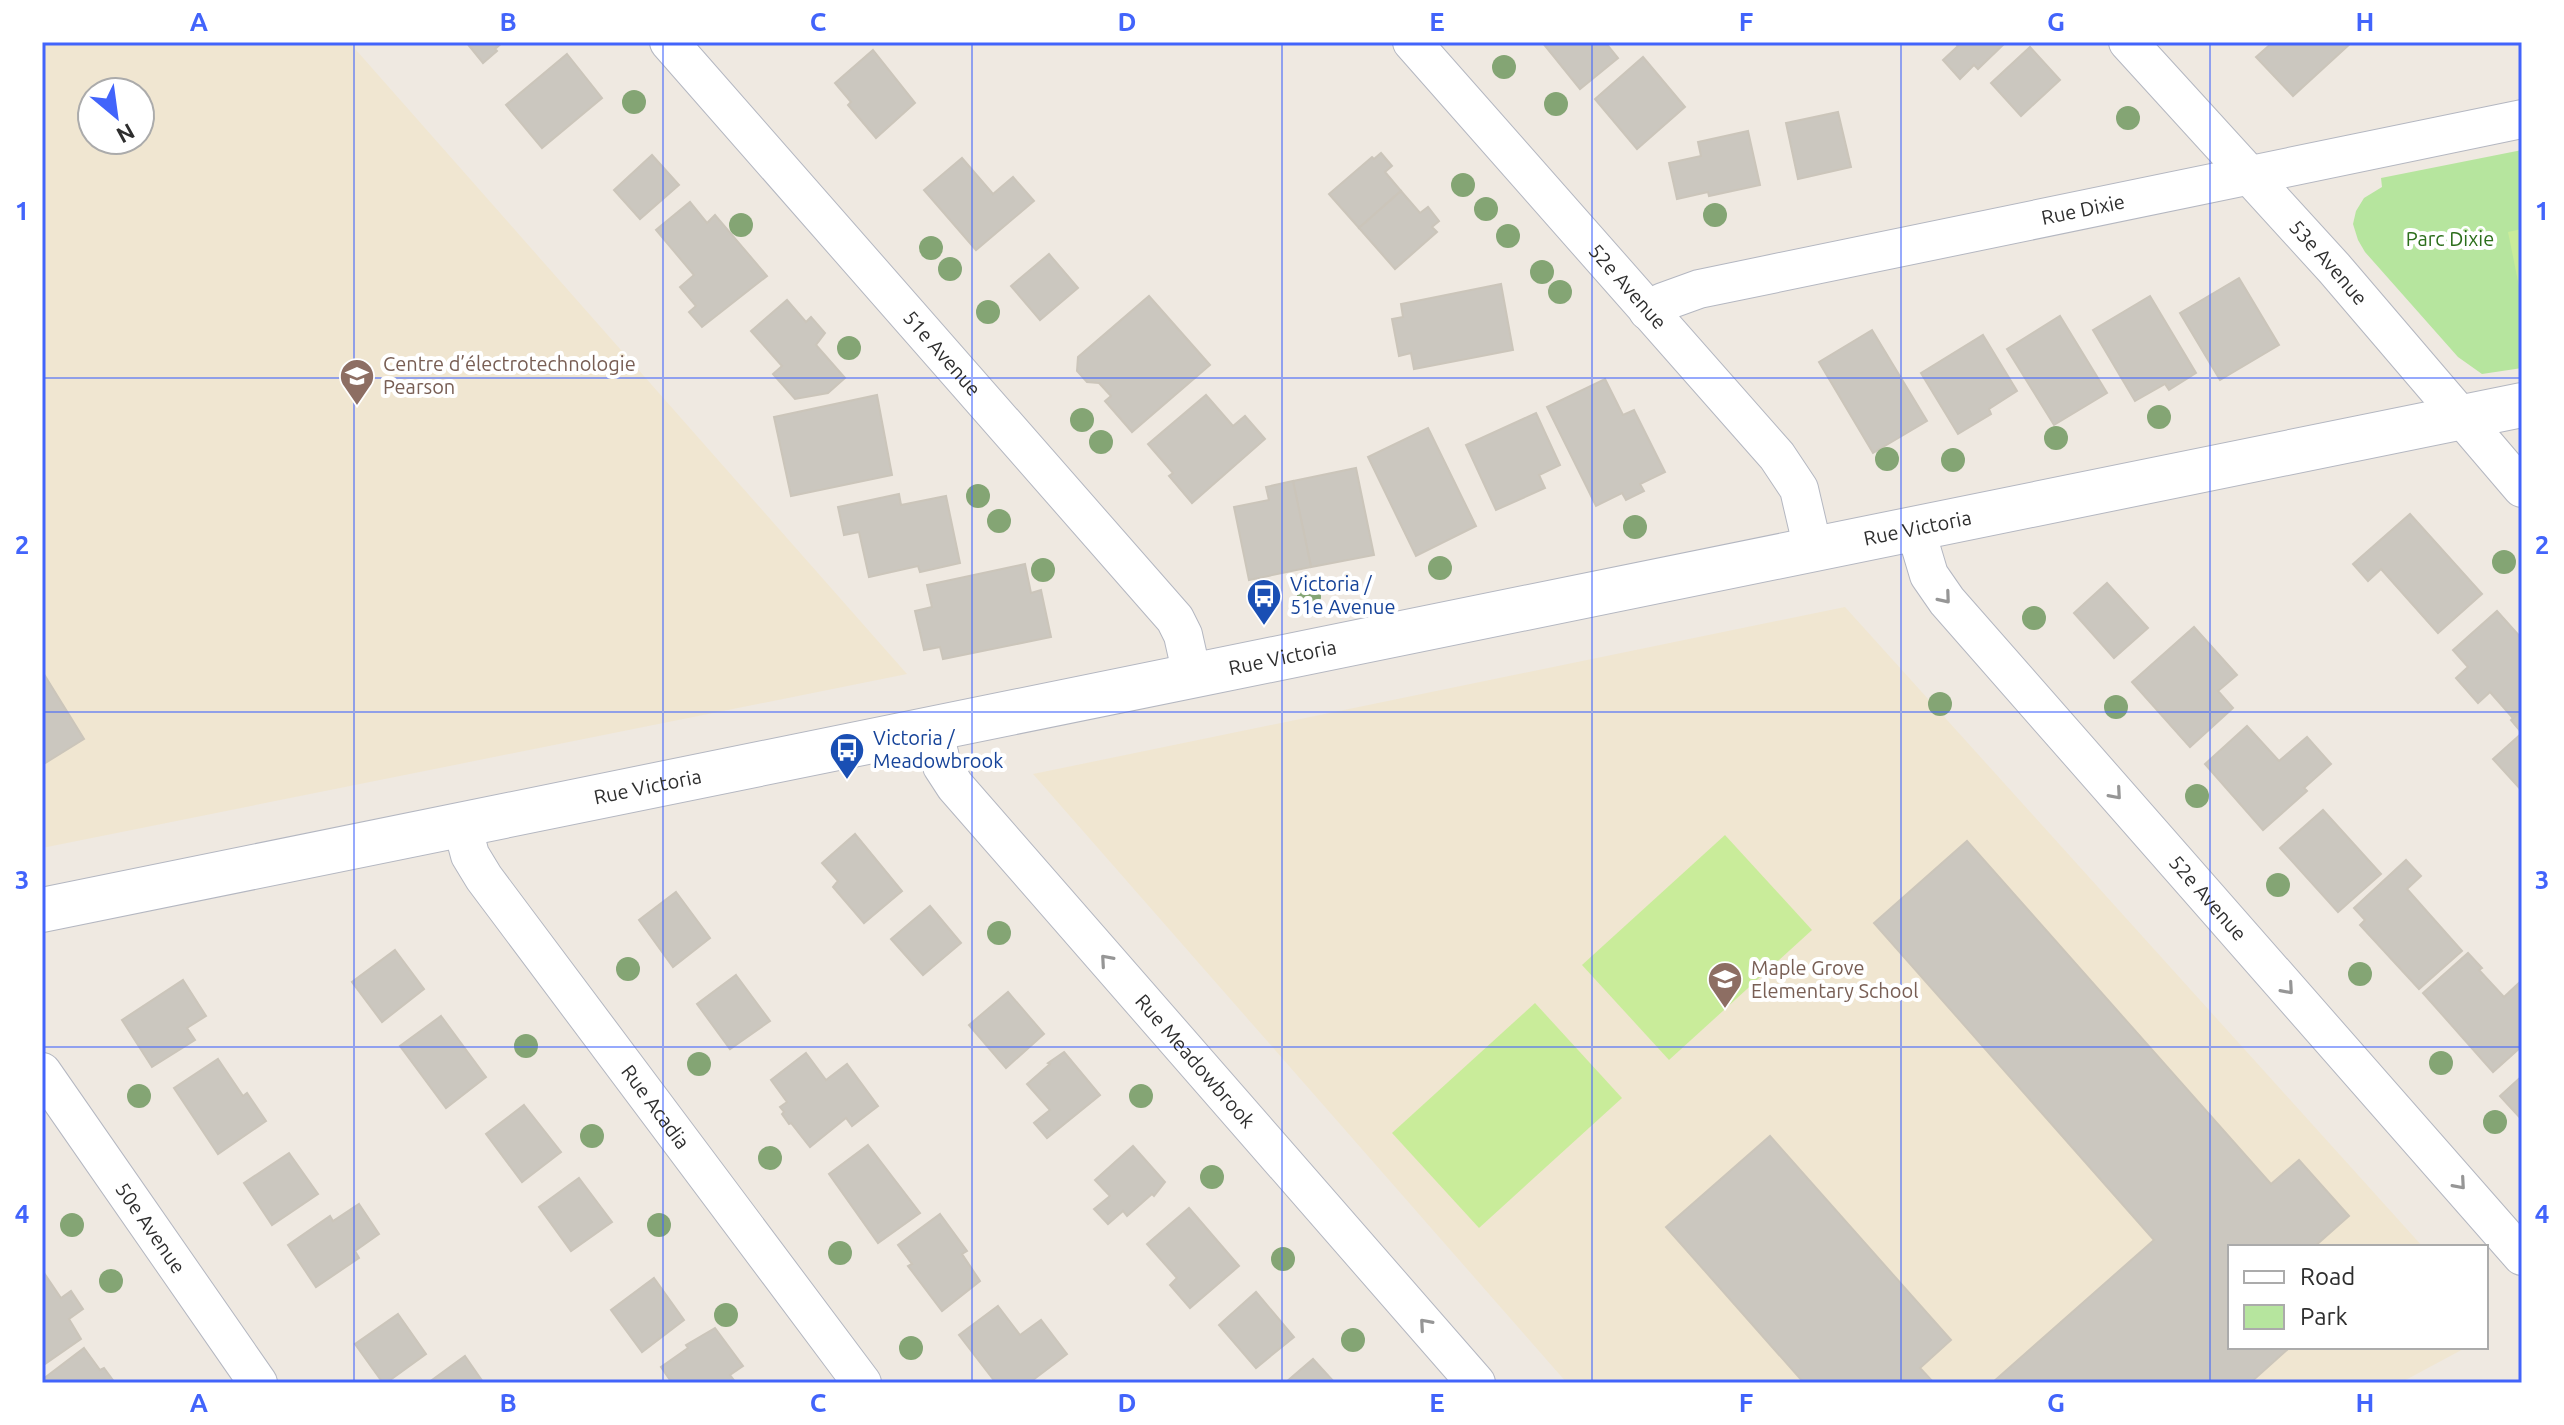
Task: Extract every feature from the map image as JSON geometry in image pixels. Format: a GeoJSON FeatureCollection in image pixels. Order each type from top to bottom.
{"type":"FeatureCollection","features":[{"type":"Feature","properties":{"kind":"main road","name":"Rue Victoria"},"geometry":{"type":"LineString","coordinates":[[42,910],[2522,405]]}},
{"type":"Feature","properties":{"kind":"street","name":"51e Avenue"},"geometry":{"type":"LineString","coordinates":[[669,42],[1175,619],[1183,635],[1192,675]]}},
{"type":"Feature","properties":{"kind":"street","name":"52e Avenue"},"geometry":{"type":"LineString","coordinates":[[1412,42],[1786,468],[1799,489],[1813,549]]}},
{"type":"Feature","properties":{"kind":"street","name":"53e Avenue"},"geometry":{"type":"LineString","coordinates":[[2128,42],[2334,268],[2522,488]]}},
{"type":"Feature","properties":{"kind":"street","name":"Rue Dixie"},"geometry":{"type":"LineString","coordinates":[[1648,311],[1699,289],[2522,119]]}},
{"type":"Feature","properties":{"kind":"street","name":"52e Avenue"},"geometry":{"type":"LineString","coordinates":[[1915,528],[1929,575],[1947,601],[2522,1256]]}},
{"type":"Feature","properties":{"kind":"street","name":"Rue Meadowbrook"},"geometry":{"type":"LineString","coordinates":[[933,728],[942,766],[955,786],[1476,1383]]}},
{"type":"Feature","properties":{"kind":"street","name":"Rue Acadia"},"geometry":{"type":"LineString","coordinates":[[462,825],[470,855],[484,878],[862,1383]]}},
{"type":"Feature","properties":{"kind":"street","name":"50e Avenue"},"geometry":{"type":"LineString","coordinates":[[42,1072],[258,1383]]}},
{"type":"Feature","properties":{"kind":"shaded area","name":"Centre d’électrotechnologie Pearson"},"geometry":{"type":"Polygon","coordinates":[[[42,42],[349,42],[907,674],[42,848],[42,42]]]}},
{"type":"Feature","properties":{"kind":"shaded area","name":"Maple Grove Elementary School"},"geometry":{"type":"Polygon","coordinates":[[[1845,607],[2421,1245],[2228,1245],[2228,1349],[2463,1349],[2400,1383],[1567,1383],[1033,774],[1845,607]]]}},
{"type":"Feature","properties":{"kind":"green space","name":"Parc Dixie"},"geometry":{"type":"Polygon","coordinates":[[[2522,150],[2522,368],[2482,374],[2458,357],[2365,252],[2353,224],[2364,198],[2382,187],[2381,178],[2522,150]]]}},
{"type":"Feature","properties":{"kind":"green space"},"geometry":{"type":"Polygon","coordinates":[[[2522,229],[2522,301],[2508,232],[2522,229]]]}},
{"type":"Feature","properties":{"kind":"green space"},"geometry":{"type":"Polygon","coordinates":[[[1725,835],[1812,930],[1669,1060],[1582,965],[1725,835]]]}},
{"type":"Feature","properties":{"kind":"green space"},"geometry":{"type":"Polygon","coordinates":[[[1535,1003],[1622,1098],[1479,1228],[1392,1133],[1535,1003]]]}},
{"type":"Feature","properties":{"kind":"building"},"geometry":{"type":"Polygon","coordinates":[[[466,42],[503,42],[483,63],[466,42]]]}},
{"type":"Feature","properties":{"kind":"building"},"geometry":{"type":"Polygon","coordinates":[[[1542,42],[1605,42],[1618,58],[1580,89],[1542,42]]]}},
{"type":"Feature","properties":{"kind":"building"},"geometry":{"type":"Polygon","coordinates":[[[1954,42],[2006,42],[1978,69],[1974,65],[1960,79],[1943,60],[1958,46],[1954,42]]]}},
{"type":"Feature","properties":{"kind":"building"},"geometry":{"type":"Polygon","coordinates":[[[2273,42],[2352,42],[2293,96],[2256,57],[2273,42]]]}},
{"type":"Feature","properties":{"kind":"building"},"geometry":{"type":"Polygon","coordinates":[[[2030,47],[2060,80],[2021,116],[1991,83],[2030,47]]]}},
{"type":"Feature","properties":{"kind":"building"},"geometry":{"type":"Polygon","coordinates":[[[873,50],[915,103],[876,138],[848,105],[851,102],[835,83],[873,50]]]}},
{"type":"Feature","properties":{"kind":"building"},"geometry":{"type":"Polygon","coordinates":[[[567,54],[602,98],[542,148],[506,105],[567,54]]]}},
{"type":"Feature","properties":{"kind":"building"},"geometry":{"type":"Polygon","coordinates":[[[1643,57],[1685,107],[1637,149],[1595,99],[1643,57]]]}},
{"type":"Feature","properties":{"kind":"building"},"geometry":{"type":"Polygon","coordinates":[[[1838,112],[1851,167],[1798,179],[1786,123],[1838,112]]]}},
{"type":"Feature","properties":{"kind":"building"},"geometry":{"type":"Polygon","coordinates":[[[1748,131],[1760,185],[1677,199],[1669,163],[1701,156],[1698,142],[1748,131]]]}},
{"type":"Feature","properties":{"kind":"building"},"geometry":{"type":"Polygon","coordinates":[[[1381,153],[1392,166],[1385,172],[1401,191],[1359,228],[1329,194],[1372,157],[1374,159],[1381,153]]]}},
{"type":"Feature","properties":{"kind":"building"},"geometry":{"type":"Polygon","coordinates":[[[652,155],[679,185],[640,219],[614,190],[652,155]]]}},
{"type":"Feature","properties":{"kind":"building"},"geometry":{"type":"Polygon","coordinates":[[[962,158],[993,194],[1013,177],[1034,201],[976,250],[924,190],[962,158]]]}},
{"type":"Feature","properties":{"kind":"building"},"geometry":{"type":"Polygon","coordinates":[[[1401,191],[1420,213],[1428,207],[1439,221],[1432,227],[1437,232],[1395,269],[1359,228],[1401,191]]]}},
{"type":"Feature","properties":{"kind":"building"},"geometry":{"type":"Polygon","coordinates":[[[690,202],[707,223],[715,215],[767,276],[702,327],[689,312],[696,306],[680,287],[694,275],[656,230],[690,202]]]}},
{"type":"Feature","properties":{"kind":"building"},"geometry":{"type":"Polygon","coordinates":[[[1049,254],[1078,288],[1040,320],[1011,286],[1049,254]]]}},
{"type":"Feature","properties":{"kind":"building"},"geometry":{"type":"Polygon","coordinates":[[[2239,278],[2279,345],[2220,380],[2180,313],[2239,278]]]}},
{"type":"Feature","properties":{"kind":"building"},"geometry":{"type":"Polygon","coordinates":[[[1501,284],[1513,350],[1414,369],[1411,353],[1399,356],[1392,319],[1403,317],[1401,304],[1501,284]]]}},
{"type":"Feature","properties":{"kind":"building"},"geometry":{"type":"Polygon","coordinates":[[[1149,296],[1210,365],[1132,432],[1105,401],[1111,396],[1099,383],[1087,382],[1077,371],[1078,357],[1149,296]]]}},
{"type":"Feature","properties":{"kind":"building"},"geometry":{"type":"Polygon","coordinates":[[[2150,296],[2196,373],[2169,390],[2165,384],[2135,401],[2093,330],[2150,296]]]}},
{"type":"Feature","properties":{"kind":"building"},"geometry":{"type":"Polygon","coordinates":[[[787,300],[806,322],[811,317],[825,333],[816,345],[845,378],[828,393],[795,399],[773,374],[782,366],[751,331],[787,300]]]}},
{"type":"Feature","properties":{"kind":"building"},"geometry":{"type":"Polygon","coordinates":[[[2060,316],[2107,393],[2054,425],[2007,349],[2060,316]]]}},
{"type":"Feature","properties":{"kind":"building"},"geometry":{"type":"Polygon","coordinates":[[[1872,330],[1927,421],[1873,453],[1819,362],[1872,330]]]}},
{"type":"Feature","properties":{"kind":"building"},"geometry":{"type":"Polygon","coordinates":[[[1983,335],[2017,391],[1989,409],[1991,414],[1958,434],[1921,373],[1983,335]]]}},
{"type":"Feature","properties":{"kind":"building"},"geometry":{"type":"Polygon","coordinates":[[[1605,379],[1623,415],[1634,410],[1665,472],[1640,484],[1644,491],[1626,500],[1622,493],[1596,506],[1547,407],[1605,379]]]}},
{"type":"Feature","properties":{"kind":"building"},"geometry":{"type":"Polygon","coordinates":[[[877,395],[892,475],[791,496],[774,417],[877,395]]]}},
{"type":"Feature","properties":{"kind":"building"},"geometry":{"type":"Polygon","coordinates":[[[1206,395],[1233,426],[1245,416],[1265,439],[1192,503],[1169,476],[1173,473],[1148,444],[1206,395]]]}},
{"type":"Feature","properties":{"kind":"building"},"geometry":{"type":"Polygon","coordinates":[[[1536,413],[1560,465],[1539,475],[1545,488],[1496,510],[1466,445],[1536,413]]]}},
{"type":"Feature","properties":{"kind":"building"},"geometry":{"type":"Polygon","coordinates":[[[1428,428],[1476,526],[1416,556],[1368,457],[1428,428]]]}},
{"type":"Feature","properties":{"kind":"building"},"geometry":{"type":"Polygon","coordinates":[[[1356,468],[1374,555],[1311,567],[1293,481],[1356,468]]]}},
{"type":"Feature","properties":{"kind":"building"},"geometry":{"type":"Polygon","coordinates":[[[1293,481],[1311,567],[1249,580],[1234,507],[1269,500],[1266,487],[1293,481]]]}},
{"type":"Feature","properties":{"kind":"building"},"geometry":{"type":"Polygon","coordinates":[[[899,494],[901,505],[946,496],[960,563],[920,572],[918,566],[869,577],[859,532],[844,535],[838,507],[899,494]]]}},
{"type":"Feature","properties":{"kind":"building"},"geometry":{"type":"Polygon","coordinates":[[[2410,514],[2482,594],[2438,633],[2381,569],[2368,581],[2353,564],[2410,514]]]}},
{"type":"Feature","properties":{"kind":"building"},"geometry":{"type":"Polygon","coordinates":[[[1025,564],[1031,593],[1041,590],[1051,637],[943,659],[940,647],[924,650],[915,611],[932,607],[927,585],[1025,564]]]}},
{"type":"Feature","properties":{"kind":"building"},"geometry":{"type":"Polygon","coordinates":[[[2107,583],[2148,628],[2114,658],[2074,613],[2107,583]]]}},
{"type":"Feature","properties":{"kind":"building"},"geometry":{"type":"Polygon","coordinates":[[[2497,611],[2522,639],[2522,708],[2512,717],[2490,692],[2478,703],[2456,678],[2468,667],[2453,650],[2497,611]]]}},
{"type":"Feature","properties":{"kind":"building"},"geometry":{"type":"Polygon","coordinates":[[[2194,627],[2237,675],[2218,691],[2233,708],[2190,747],[2132,682],[2194,627]]]}},
{"type":"Feature","properties":{"kind":"building"},"geometry":{"type":"Polygon","coordinates":[[[42,671],[84,739],[42,765],[42,671]]]}},
{"type":"Feature","properties":{"kind":"building"},"geometry":{"type":"Polygon","coordinates":[[[2522,710],[2522,733],[2511,720],[2522,710]]]}},
{"type":"Feature","properties":{"kind":"building"},"geometry":{"type":"Polygon","coordinates":[[[2247,726],[2279,761],[2307,737],[2331,764],[2304,788],[2307,791],[2263,830],[2205,764],[2247,726]]]}},
{"type":"Feature","properties":{"kind":"building"},"geometry":{"type":"Polygon","coordinates":[[[2522,733],[2522,791],[2493,759],[2522,733]]]}},
{"type":"Feature","properties":{"kind":"building"},"geometry":{"type":"Polygon","coordinates":[[[2323,810],[2381,874],[2338,912],[2280,848],[2323,810]]]}},
{"type":"Feature","properties":{"kind":"building"},"geometry":{"type":"Polygon","coordinates":[[[855,834],[902,891],[864,923],[833,887],[838,881],[822,863],[855,834]]]}},
{"type":"Feature","properties":{"kind":"building"},"geometry":{"type":"Polygon","coordinates":[[[1967,841],[2271,1184],[2299,1160],[2349,1216],[2316,1245],[2228,1245],[2228,1349],[2288,1349],[2250,1383],[1992,1383],[2154,1240],[1874,923],[1967,841]]]}},
{"type":"Feature","properties":{"kind":"building"},"geometry":{"type":"Polygon","coordinates":[[[2406,860],[2421,876],[2407,889],[2462,951],[2419,989],[2360,925],[2365,920],[2354,908],[2406,860]]]}},
{"type":"Feature","properties":{"kind":"building"},"geometry":{"type":"Polygon","coordinates":[[[676,892],[710,938],[673,967],[639,920],[676,892]]]}},
{"type":"Feature","properties":{"kind":"building"},"geometry":{"type":"Polygon","coordinates":[[[930,906],[961,943],[923,975],[891,939],[930,906]]]}},
{"type":"Feature","properties":{"kind":"building"},"geometry":{"type":"Polygon","coordinates":[[[395,950],[424,989],[382,1022],[352,982],[395,950]]]}},
{"type":"Feature","properties":{"kind":"building"},"geometry":{"type":"Polygon","coordinates":[[[2468,953],[2504,997],[2520,982],[2522,984],[2522,1046],[2493,1072],[2423,993],[2468,953]]]}},
{"type":"Feature","properties":{"kind":"building"},"geometry":{"type":"Polygon","coordinates":[[[736,975],[770,1021],[730,1049],[697,1004],[736,975]]]}},
{"type":"Feature","properties":{"kind":"building"},"geometry":{"type":"Polygon","coordinates":[[[183,980],[206,1016],[187,1028],[195,1040],[152,1067],[122,1020],[183,980]]]}},
{"type":"Feature","properties":{"kind":"building"},"geometry":{"type":"Polygon","coordinates":[[[1008,992],[1044,1034],[1006,1068],[969,1025],[1008,992]]]}},
{"type":"Feature","properties":{"kind":"building"},"geometry":{"type":"Polygon","coordinates":[[[441,1016],[486,1077],[446,1108],[400,1046],[441,1016]]]}},
{"type":"Feature","properties":{"kind":"building"},"geometry":{"type":"Polygon","coordinates":[[[1064,1052],[1100,1095],[1047,1138],[1034,1123],[1050,1110],[1027,1084],[1064,1052]]]}},
{"type":"Feature","properties":{"kind":"building"},"geometry":{"type":"Polygon","coordinates":[[[806,1053],[826,1080],[847,1064],[878,1106],[852,1126],[846,1118],[810,1147],[782,1114],[784,1112],[780,1107],[787,1102],[771,1080],[806,1053]]]}},
{"type":"Feature","properties":{"kind":"building"},"geometry":{"type":"Polygon","coordinates":[[[218,1059],[243,1096],[247,1093],[266,1121],[218,1154],[174,1088],[218,1059]]]}},
{"type":"Feature","properties":{"kind":"building"},"geometry":{"type":"Polygon","coordinates":[[[2522,1076],[2522,1120],[2500,1096],[2522,1076]]]}},
{"type":"Feature","properties":{"kind":"building"},"geometry":{"type":"Polygon","coordinates":[[[524,1105],[561,1152],[522,1182],[486,1134],[524,1105]]]}},
{"type":"Feature","properties":{"kind":"building"},"geometry":{"type":"Polygon","coordinates":[[[1770,1136],[1951,1340],[1920,1368],[1934,1383],[1804,1383],[1666,1227],[1770,1136]]]}},
{"type":"Feature","properties":{"kind":"building"},"geometry":{"type":"Polygon","coordinates":[[[868,1145],[920,1213],[878,1243],[829,1174],[868,1145]]]}},
{"type":"Feature","properties":{"kind":"building"},"geometry":{"type":"Polygon","coordinates":[[[1133,1146],[1165,1182],[1154,1196],[1152,1194],[1127,1216],[1123,1211],[1108,1224],[1094,1209],[1110,1196],[1095,1180],[1133,1146]]]}},
{"type":"Feature","properties":{"kind":"building"},"geometry":{"type":"Polygon","coordinates":[[[289,1153],[318,1194],[272,1225],[244,1183],[289,1153]]]}},
{"type":"Feature","properties":{"kind":"building"},"geometry":{"type":"Polygon","coordinates":[[[579,1178],[612,1222],[571,1251],[539,1207],[579,1178]]]}},
{"type":"Feature","properties":{"kind":"building"},"geometry":{"type":"Polygon","coordinates":[[[359,1204],[379,1234],[355,1251],[359,1258],[316,1287],[288,1245],[330,1216],[333,1221],[359,1204]]]}},
{"type":"Feature","properties":{"kind":"building"},"geometry":{"type":"Polygon","coordinates":[[[1189,1208],[1239,1266],[1190,1308],[1170,1285],[1177,1278],[1147,1244],[1189,1208]]]}},
{"type":"Feature","properties":{"kind":"building"},"geometry":{"type":"Polygon","coordinates":[[[940,1214],[967,1251],[962,1254],[980,1281],[942,1311],[908,1266],[912,1264],[898,1245],[940,1214]]]}},
{"type":"Feature","properties":{"kind":"building"},"geometry":{"type":"Polygon","coordinates":[[[42,1270],[61,1298],[71,1291],[83,1309],[69,1319],[81,1339],[42,1366],[42,1270]]]}},
{"type":"Feature","properties":{"kind":"building"},"geometry":{"type":"Polygon","coordinates":[[[654,1278],[684,1320],[642,1352],[611,1310],[654,1278]]]}},
{"type":"Feature","properties":{"kind":"building"},"geometry":{"type":"Polygon","coordinates":[[[1256,1292],[1294,1337],[1256,1368],[1219,1325],[1256,1292]]]}},
{"type":"Feature","properties":{"kind":"building"},"geometry":{"type":"Polygon","coordinates":[[[998,1306],[1020,1335],[1041,1320],[1067,1354],[1029,1383],[996,1383],[959,1335],[998,1306]]]}},
{"type":"Feature","properties":{"kind":"building"},"geometry":{"type":"Polygon","coordinates":[[[398,1314],[426,1354],[383,1383],[355,1344],[398,1314]]]}},
{"type":"Feature","properties":{"kind":"building"},"geometry":{"type":"Polygon","coordinates":[[[715,1328],[743,1366],[730,1375],[736,1383],[672,1383],[661,1367],[688,1348],[686,1345],[715,1328]]]}},
{"type":"Feature","properties":{"kind":"building"},"geometry":{"type":"Polygon","coordinates":[[[84,1348],[100,1370],[104,1368],[115,1383],[47,1383],[43,1379],[84,1348]]]}},
{"type":"Feature","properties":{"kind":"building"},"geometry":{"type":"Polygon","coordinates":[[[465,1356],[483,1382],[428,1383],[465,1356]]]}},
{"type":"Feature","properties":{"kind":"building"},"geometry":{"type":"Polygon","coordinates":[[[1313,1359],[1335,1383],[1285,1383],[1313,1359]]]}},
{"type":"Feature","properties":{"kind":"place","name":"Centre d’électrotechnologie Pearson"},"geometry":{"type":"Point","coordinates":[357,407]}},
{"type":"Feature","properties":{"kind":"place","name":"Victoria / 51e Avenue"},"geometry":{"type":"Point","coordinates":[1264,627]}},
{"type":"Feature","properties":{"kind":"place","name":"Victoria / Meadowbrook"},"geometry":{"type":"Point","coordinates":[847,781]}},
{"type":"Feature","properties":{"kind":"place","name":"Maple Grove Elementary School"},"geometry":{"type":"Point","coordinates":[1725,1010]}}]}
